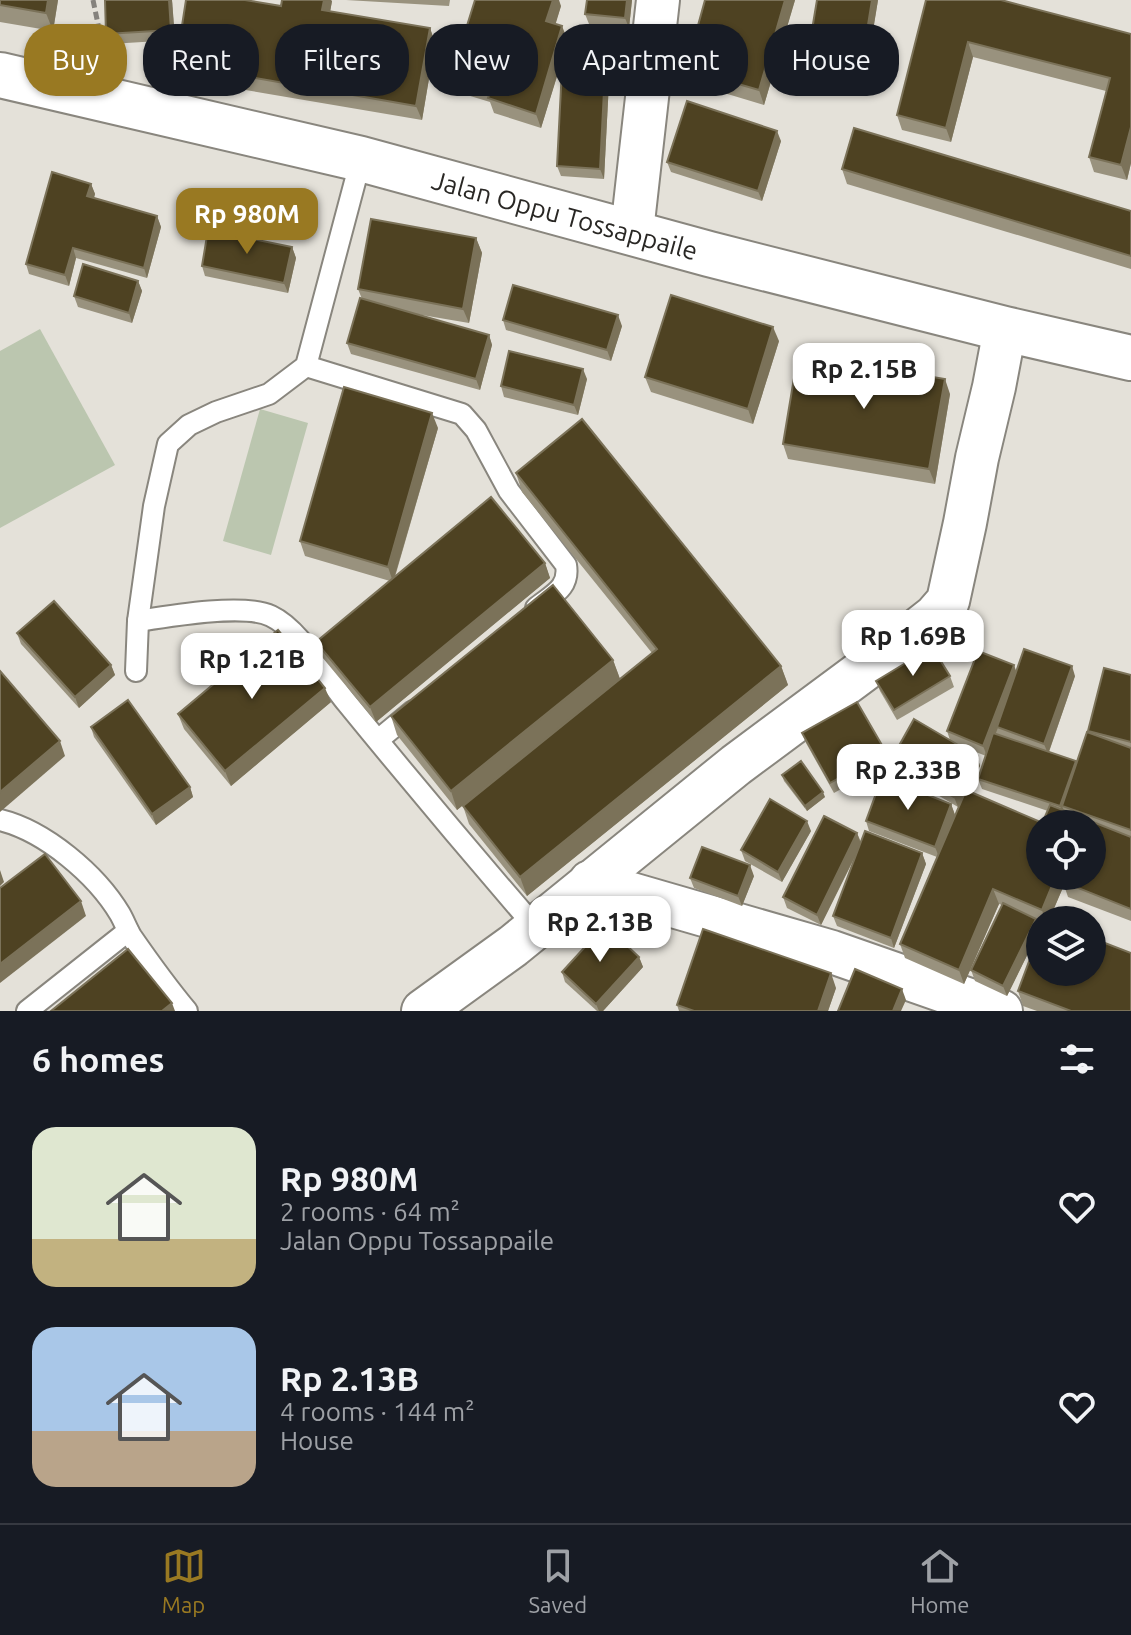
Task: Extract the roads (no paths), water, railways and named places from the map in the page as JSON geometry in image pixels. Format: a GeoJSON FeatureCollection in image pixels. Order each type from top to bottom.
{"type":"FeatureCollection","features":[{"type":"Feature","properties":{"kind":"main road","name":"Jalan Oppu Tossappaile"},"geometry":{"type":"LineString","coordinates":[[0,75],[361,159],[709,254],[1131,358]]}},
{"type":"Feature","properties":{"kind":"street"},"geometry":{"type":"LineString","coordinates":[[632,231],[658,0]]}},
{"type":"Feature","properties":{"kind":"street"},"geometry":{"type":"LineString","coordinates":[[423,1011],[536,928],[748,756],[935,616],[948,601],[1005,329]]}},
{"type":"Feature","properties":{"kind":"street"},"geometry":{"type":"LineString","coordinates":[[590,882],[832,952],[1001,1011]]}},
{"type":"Feature","properties":{"kind":"lane"},"geometry":{"type":"LineString","coordinates":[[136,671],[138,621],[154,506],[168,444],[189,425],[269,394],[306,366],[361,159]]}},
{"type":"Feature","properties":{"kind":"lane"},"geometry":{"type":"LineString","coordinates":[[306,366],[462,414],[476,430],[509,491],[566,565],[568,576],[563,586],[516,625]]}},
{"type":"Feature","properties":{"kind":"lane"},"geometry":{"type":"LineString","coordinates":[[138,621],[183,614],[255,611],[271,616],[290,628],[344,700],[536,928]]}},
{"type":"Feature","properties":{"kind":"lane"},"geometry":{"type":"LineString","coordinates":[[378,740],[424,702]]}},
{"type":"Feature","properties":{"kind":"lane"},"geometry":{"type":"LineString","coordinates":[[0,820],[43,838],[79,866],[119,913],[166,986],[187,1011]]}},
{"type":"Feature","properties":{"kind":"lane"},"geometry":{"type":"LineString","coordinates":[[27,1011],[128,931]]}}]}
